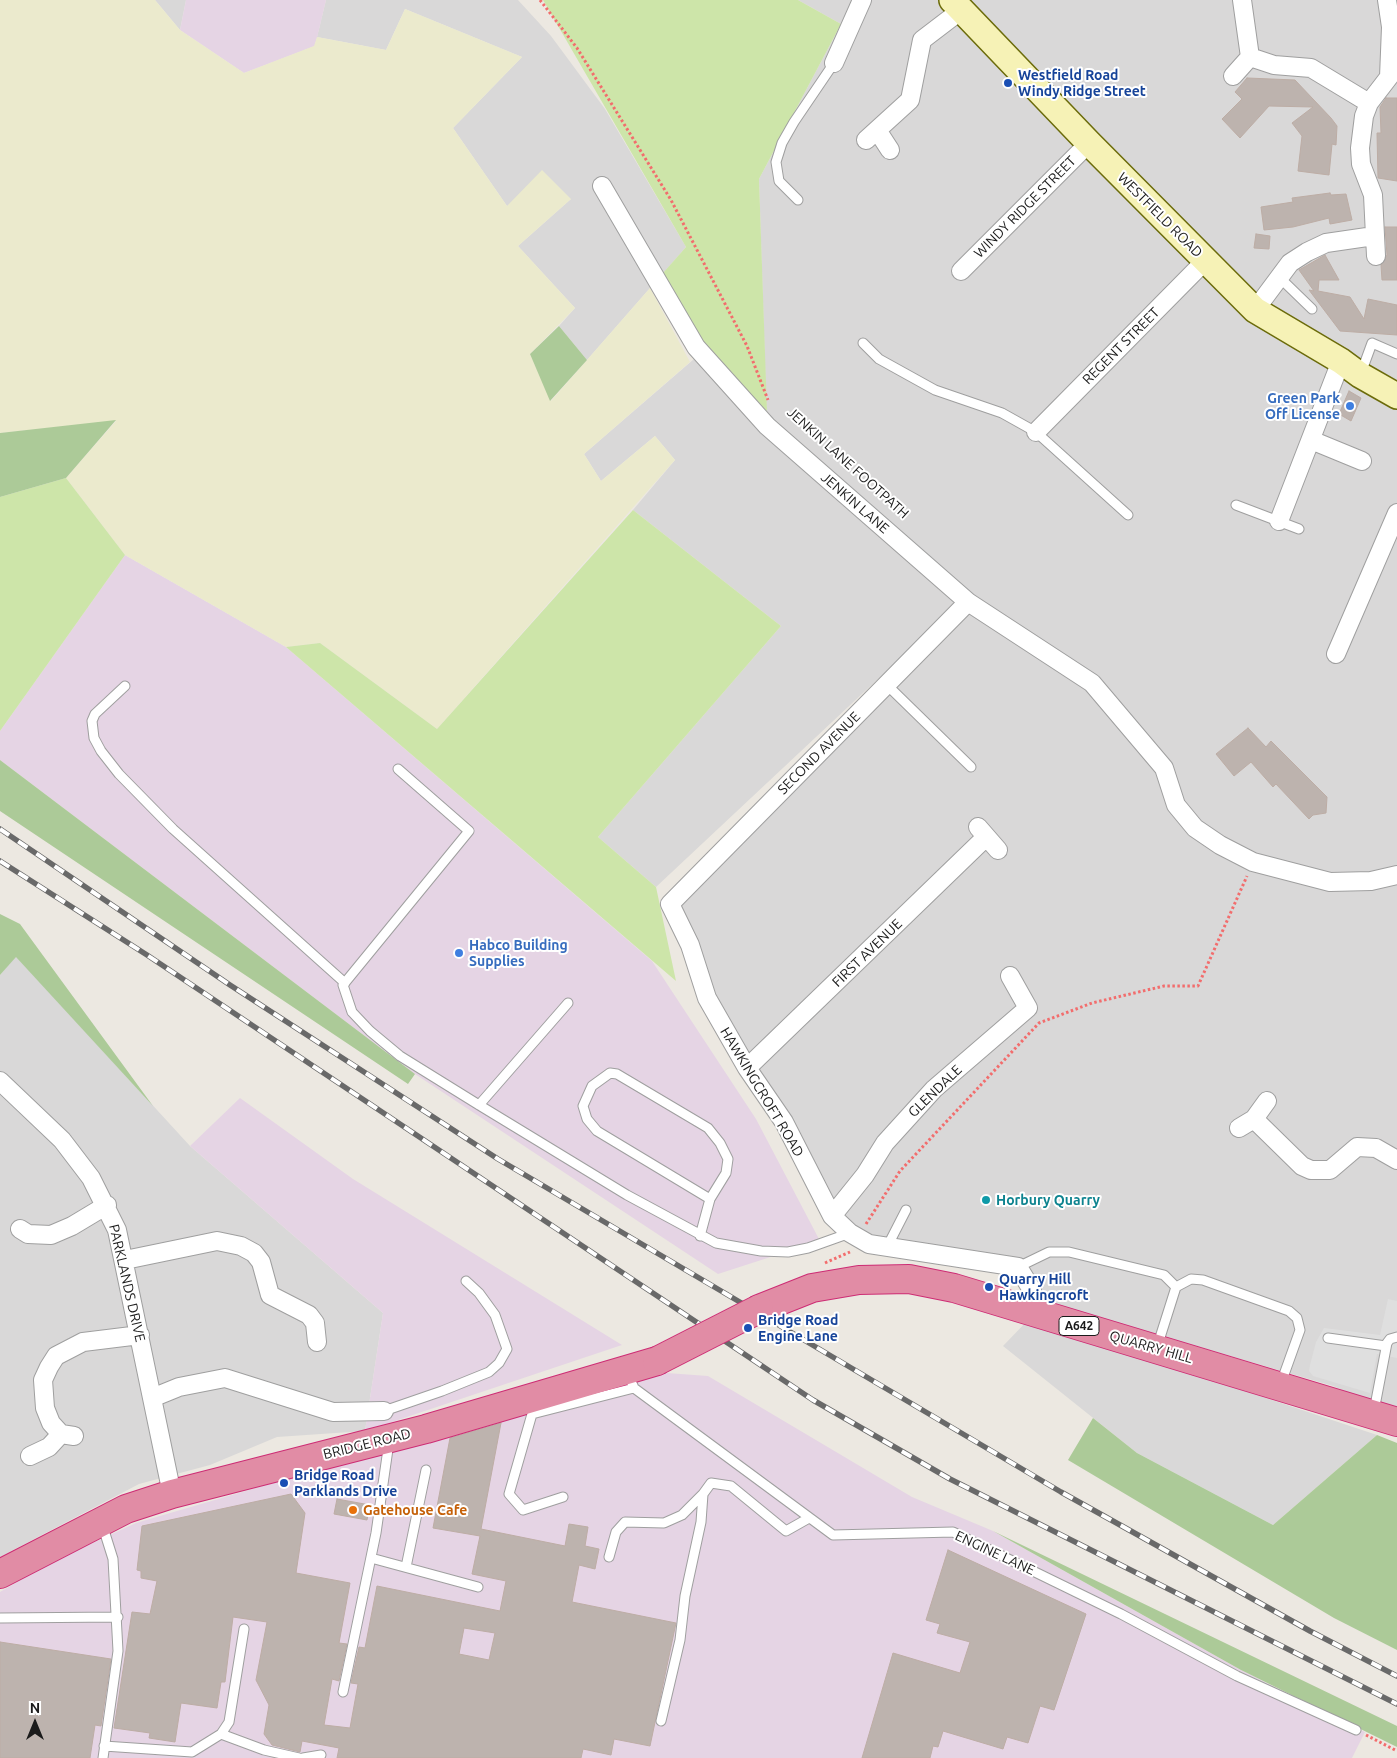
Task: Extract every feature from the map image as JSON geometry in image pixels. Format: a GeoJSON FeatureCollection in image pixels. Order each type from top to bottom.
{"type":"FeatureCollection","features":[{"type":"Feature","properties":{"kind":"highway","name":"QUARRY HILL"},"geometry":{"type":"LineString","coordinates":[[657,1361],[759,1309],[812,1288],[859,1280],[909,1279],[954,1288],[1385,1418]]}},
{"type":"Feature","properties":{"kind":"highway","name":"BRIDGE ROAD"},"geometry":{"type":"LineString","coordinates":[[0,1574],[126,1509],[172,1494],[630,1380],[657,1361]]}},
{"type":"Feature","properties":{"kind":"main road","name":"WESTFIELD ROAD"},"geometry":{"type":"LineString","coordinates":[[956,5],[1089,143],[1255,310],[1397,396]]}},
{"type":"Feature","properties":{"kind":"street"},"geometry":{"type":"LineString","coordinates":[[834,63],[862,0]]}},
{"type":"Feature","properties":{"kind":"street"},"geometry":{"type":"LineString","coordinates":[[1233,76],[1250,57],[1242,0]]}},
{"type":"Feature","properties":{"kind":"street"},"geometry":{"type":"LineString","coordinates":[[1376,256],[1373,195],[1361,164],[1360,148],[1364,116],[1369,103],[1389,77],[1391,27],[1387,0]]}},
{"type":"Feature","properties":{"kind":"street"},"geometry":{"type":"LineString","coordinates":[[890,150],[872,135],[910,100],[922,40],[956,5]]}},
{"type":"Feature","properties":{"kind":"street"},"geometry":{"type":"LineString","coordinates":[[1250,57],[1274,65],[1311,68],[1369,103]]}},
{"type":"Feature","properties":{"kind":"street","name":"WINDY RIDGE STREET"},"geometry":{"type":"LineString","coordinates":[[961,271],[1089,143]]}},
{"type":"Feature","properties":{"kind":"street","name":"JENKIN LANE"},"geometry":{"type":"LineString","coordinates":[[602,186],[696,348],[767,426],[968,602],[1092,683],[1164,768],[1176,806],[1195,828],[1220,845],[1254,862]]}},
{"type":"Feature","properties":{"kind":"street"},"geometry":{"type":"LineString","coordinates":[[1255,310],[1290,263],[1326,243],[1374,236]]}},
{"type":"Feature","properties":{"kind":"street","name":"REGENT STREET"},"geometry":{"type":"LineString","coordinates":[[1036,432],[1205,261]]}},
{"type":"Feature","properties":{"kind":"street"},"geometry":{"type":"LineString","coordinates":[[1278,522],[1311,440],[1351,368]]}},
{"type":"Feature","properties":{"kind":"street"},"geometry":{"type":"LineString","coordinates":[[1311,440],[1362,461]]}},
{"type":"Feature","properties":{"kind":"street"},"geometry":{"type":"LineString","coordinates":[[1336,654],[1397,513]]}},
{"type":"Feature","properties":{"kind":"street","name":"SECOND AVENUE"},"geometry":{"type":"LineString","coordinates":[[670,904],[968,602]]}},
{"type":"Feature","properties":{"kind":"street","name":"FIRST AVENUE"},"geometry":{"type":"LineString","coordinates":[[747,1068],[987,838]]}},
{"type":"Feature","properties":{"kind":"street"},"geometry":{"type":"LineString","coordinates":[[1254,862],[1330,882],[1371,881],[1397,875]]}},
{"type":"Feature","properties":{"kind":"street","name":"HAWKINGCROFT ROAD"},"geometry":{"type":"LineString","coordinates":[[670,904],[690,945],[707,998],[747,1068],[784,1122],[832,1216],[853,1235],[869,1244],[1018,1267]]}},
{"type":"Feature","properties":{"kind":"street","name":"GLENDALE"},"geometry":{"type":"LineString","coordinates":[[832,1216],[865,1175],[885,1143],[934,1089],[1028,1008],[1010,976]]}},
{"type":"Feature","properties":{"kind":"street","name":"PARKLANDS DRIVE"},"geometry":{"type":"LineString","coordinates":[[0,1082],[62,1140],[91,1178],[107,1205],[117,1230],[125,1260],[172,1494]]}},
{"type":"Feature","properties":{"kind":"street"},"geometry":{"type":"LineString","coordinates":[[1267,1101],[1247,1123],[1302,1166],[1310,1170],[1330,1170],[1357,1147],[1376,1148],[1397,1160]]}},
{"type":"Feature","properties":{"kind":"street"},"geometry":{"type":"LineString","coordinates":[[20,1228],[28,1234],[51,1235],[72,1226],[107,1205]]}},
{"type":"Feature","properties":{"kind":"street"},"geometry":{"type":"LineString","coordinates":[[125,1260],[217,1241],[241,1246],[254,1253],[261,1262],[270,1295],[309,1314],[315,1323],[317,1342]]}},
{"type":"Feature","properties":{"kind":"street"},"geometry":{"type":"LineString","coordinates":[[1018,1267],[1032,1290],[1034,1313]]}},
{"type":"Feature","properties":{"kind":"street"},"geometry":{"type":"LineString","coordinates":[[30,1456],[49,1447],[67,1435],[51,1423],[42,1394],[43,1380],[56,1356],[83,1342],[140,1334]]}},
{"type":"Feature","properties":{"kind":"street"},"geometry":{"type":"LineString","coordinates":[[152,1398],[179,1387],[225,1378],[333,1412],[384,1411]]}},
{"type":"Feature","properties":{"kind":"lane"},"geometry":{"type":"LineString","coordinates":[[798,200],[779,182],[776,162],[782,143],[794,122],[834,63]]}},
{"type":"Feature","properties":{"kind":"lane"},"geometry":{"type":"LineString","coordinates":[[1279,277],[1312,309]]}},
{"type":"Feature","properties":{"kind":"lane"},"geometry":{"type":"LineString","coordinates":[[863,343],[879,359],[935,390],[1002,413],[1036,432],[1128,515]]}},
{"type":"Feature","properties":{"kind":"lane"},"geometry":{"type":"LineString","coordinates":[[1351,368],[1372,343],[1397,354]]}},
{"type":"Feature","properties":{"kind":"lane"},"geometry":{"type":"LineString","coordinates":[[1236,505],[1299,529]]}},
{"type":"Feature","properties":{"kind":"lane"},"geometry":{"type":"LineString","coordinates":[[886,684],[971,767]]}},
{"type":"Feature","properties":{"kind":"lane"},"geometry":{"type":"LineString","coordinates":[[125,686],[95,714],[92,721],[94,738],[101,751],[119,774],[173,829],[345,983]]}},
{"type":"Feature","properties":{"kind":"lane"},"geometry":{"type":"LineString","coordinates":[[398,769],[469,831],[343,985],[352,1012],[370,1031],[400,1056],[627,1196],[716,1243],[762,1251],[788,1252],[853,1235]]}},
{"type":"Feature","properties":{"kind":"lane"},"geometry":{"type":"LineString","coordinates":[[479,1105],[568,1002]]}},
{"type":"Feature","properties":{"kind":"lane"},"geometry":{"type":"LineString","coordinates":[[700,1236],[710,1199],[726,1173],[728,1159],[720,1143],[708,1128],[617,1074],[610,1072],[592,1086],[583,1106],[587,1119],[597,1130],[710,1199]]}},
{"type":"Feature","properties":{"kind":"lane"},"geometry":{"type":"LineString","coordinates":[[888,1247],[906,1210]]}},
{"type":"Feature","properties":{"kind":"lane"},"geometry":{"type":"LineString","coordinates":[[1018,1267],[1049,1252],[1069,1252],[1164,1275],[1176,1287]]}},
{"type":"Feature","properties":{"kind":"lane"},"geometry":{"type":"LineString","coordinates":[[1156,1349],[1176,1287],[1191,1279],[1203,1280],[1289,1311],[1297,1318],[1300,1330],[1280,1386]]}},
{"type":"Feature","properties":{"kind":"lane"},"geometry":{"type":"LineString","coordinates":[[384,1411],[442,1392],[489,1372],[498,1363],[507,1349],[495,1314],[479,1293],[466,1281]]}},
{"type":"Feature","properties":{"kind":"lane"},"geometry":{"type":"LineString","coordinates":[[1385,1418],[1386,1346],[1390,1339],[1397,1337]]}},
{"type":"Feature","properties":{"kind":"lane"},"geometry":{"type":"LineString","coordinates":[[1328,1338],[1386,1346]]}},
{"type":"Feature","properties":{"kind":"lane"},"geometry":{"type":"LineString","coordinates":[[563,1498],[523,1510],[509,1494],[532,1414],[630,1380]]}},
{"type":"Feature","properties":{"kind":"lane","name":"ENGINE LANE"},"geometry":{"type":"LineString","coordinates":[[630,1380],[833,1535],[953,1532],[1121,1614],[1238,1676],[1356,1730]]}},
{"type":"Feature","properties":{"kind":"lane"},"geometry":{"type":"LineString","coordinates":[[343,1692],[371,1558],[390,1439]]}},
{"type":"Feature","properties":{"kind":"lane"},"geometry":{"type":"LineString","coordinates":[[406,1567],[426,1470]]}},
{"type":"Feature","properties":{"kind":"lane"},"geometry":{"type":"LineString","coordinates":[[610,1558],[616,1532],[625,1522],[664,1523],[682,1515],[711,1483],[731,1486],[786,1531],[809,1518]]}},
{"type":"Feature","properties":{"kind":"lane"},"geometry":{"type":"LineString","coordinates":[[661,1721],[680,1640],[686,1596],[701,1522],[703,1494]]}},
{"type":"Feature","properties":{"kind":"lane"},"geometry":{"type":"LineString","coordinates":[[102,1521],[113,1559],[118,1617],[118,1651],[103,1758]]}},
{"type":"Feature","properties":{"kind":"lane"},"geometry":{"type":"LineString","coordinates":[[371,1558],[478,1587]]}},
{"type":"Feature","properties":{"kind":"lane"},"geometry":{"type":"LineString","coordinates":[[0,1618],[118,1617]]}},
{"type":"Feature","properties":{"kind":"lane"},"geometry":{"type":"LineString","coordinates":[[104,1746],[192,1752],[220,1734],[230,1722],[244,1628]]}},
{"type":"Feature","properties":{"kind":"lane"},"geometry":{"type":"LineString","coordinates":[[220,1734],[264,1750],[299,1758]]}},
{"type":"Feature","properties":{"kind":"lane"},"geometry":{"type":"LineString","coordinates":[[303,1758],[321,1755]]}},
{"type":"Feature","properties":{"kind":"path","name":"JENKIN LANE FOOTPATH"},"geometry":{"type":"LineString","coordinates":[[540,0],[577,48],[617,109],[671,200],[747,346],[771,408]]}},
{"type":"Feature","properties":{"kind":"path"},"geometry":{"type":"LineString","coordinates":[[853,1235],[900,1171],[1040,1022],[1092,1002],[1164,986],[1198,986],[1254,862]]}},
{"type":"Feature","properties":{"kind":"path"},"geometry":{"type":"LineString","coordinates":[[1356,1730],[1397,1751]]}},
{"type":"Feature","properties":{"kind":"shaded area"},"geometry":{"type":"Polygon","coordinates":[[[155,0],[186,0],[180,30],[155,0]]]}},
{"type":"Feature","properties":{"kind":"shaded area"},"geometry":{"type":"Polygon","coordinates":[[[186,0],[326,0],[315,46],[244,73],[180,30],[186,0]]]}},
{"type":"Feature","properties":{"kind":"shaded area"},"geometry":{"type":"Polygon","coordinates":[[[326,0],[518,0],[551,36],[605,109],[686,247],[587,360],[559,326],[575,308],[518,246],[571,199],[507,206],[453,128],[522,57],[405,9],[386,50],[317,37],[326,0]]]}},
{"type":"Feature","properties":{"kind":"shaded area"},"geometry":{"type":"Polygon","coordinates":[[[798,0],[1397,0],[1397,1413],[1333,1386],[1134,1328],[1034,1313],[1018,1267],[856,1238],[747,1068],[670,904],[968,602],[767,426],[759,179],[841,24],[798,0]]]}},
{"type":"Feature","properties":{"kind":"shaded area"},"geometry":{"type":"Polygon","coordinates":[[[701,353],[959,603],[656,887],[598,837],[781,626],[633,510],[675,460],[655,436],[601,481],[584,454],[701,353]]]}},
{"type":"Feature","properties":{"kind":"shaded area"},"geometry":{"type":"Polygon","coordinates":[[[125,555],[286,647],[652,961],[756,1119],[820,1241],[718,1274],[415,1074],[0,760],[0,731],[125,555]]]}},
{"type":"Feature","properties":{"kind":"shaded area"},"geometry":{"type":"Polygon","coordinates":[[[16,956],[190,1146],[383,1313],[365,1431],[277,1437],[210,1465],[139,1484],[0,1557],[0,975],[16,956]]]}},
{"type":"Feature","properties":{"kind":"shaded area"},"geometry":{"type":"Polygon","coordinates":[[[240,1098],[353,1179],[622,1345],[365,1431],[383,1313],[190,1146],[240,1098]]]}},
{"type":"Feature","properties":{"kind":"shaded area"},"geometry":{"type":"Polygon","coordinates":[[[1388,1299],[1397,1301],[1397,1358],[1377,1354],[1370,1393],[1313,1376],[1309,1371],[1310,1365],[1316,1342],[1324,1328],[1380,1335],[1388,1299]]]}},
{"type":"Feature","properties":{"kind":"shaded area"},"geometry":{"type":"Polygon","coordinates":[[[1029,1319],[1377,1435],[1273,1525],[1137,1453],[1003,1346],[1029,1319]]]}},
{"type":"Feature","properties":{"kind":"shaded area"},"geometry":{"type":"Polygon","coordinates":[[[653,1372],[708,1376],[912,1497],[993,1531],[1241,1670],[1365,1732],[1352,1758],[0,1758],[0,1592],[51,1562],[136,1523],[653,1372]]]}},
{"type":"Feature","properties":{"kind":"green space"},"geometry":{"type":"Polygon","coordinates":[[[0,0],[155,0],[180,30],[244,73],[314,46],[317,37],[386,50],[405,9],[522,57],[453,128],[507,206],[542,170],[571,199],[518,246],[575,308],[530,354],[551,401],[650,288],[690,362],[584,454],[601,481],[655,436],[675,460],[437,729],[320,643],[286,647],[125,555],[66,478],[116,421],[0,433],[0,0]]]}},
{"type":"Feature","properties":{"kind":"green space"},"geometry":{"type":"Polygon","coordinates":[[[543,0],[798,0],[841,24],[759,179],[767,411],[703,345],[663,273],[686,247],[543,0]]]}},
{"type":"Feature","properties":{"kind":"green space"},"geometry":{"type":"Polygon","coordinates":[[[559,326],[587,360],[550,401],[530,354],[559,326]]]}},
{"type":"Feature","properties":{"kind":"green space"},"geometry":{"type":"Polygon","coordinates":[[[116,420],[66,478],[0,497],[0,433],[116,420]]]}},
{"type":"Feature","properties":{"kind":"green space"},"geometry":{"type":"Polygon","coordinates":[[[66,478],[125,555],[0,731],[0,497],[66,478]]]}},
{"type":"Feature","properties":{"kind":"green space"},"geometry":{"type":"Polygon","coordinates":[[[633,510],[781,626],[598,837],[656,887],[676,981],[286,647],[320,643],[437,729],[633,510]]]}},
{"type":"Feature","properties":{"kind":"green space"},"geometry":{"type":"Polygon","coordinates":[[[0,760],[415,1074],[408,1084],[0,811],[0,760]]]}},
{"type":"Feature","properties":{"kind":"green space"},"geometry":{"type":"Polygon","coordinates":[[[0,914],[20,924],[153,1106],[16,957],[0,975],[0,914]]]}},
{"type":"Feature","properties":{"kind":"green space"},"geometry":{"type":"Polygon","coordinates":[[[1093,1418],[1137,1453],[1273,1525],[1377,1435],[1397,1443],[1397,1650],[1334,1618],[1068,1460],[1093,1418]]]}},
{"type":"Feature","properties":{"kind":"green space"},"geometry":{"type":"Polygon","coordinates":[[[993,1531],[1397,1726],[1397,1747],[1241,1670],[993,1531]]]}},
{"type":"Feature","properties":{"kind":"building"},"geometry":{"type":"Polygon","coordinates":[[[1247,78],[1295,80],[1331,118],[1337,126],[1336,145],[1332,144],[1329,175],[1298,171],[1302,136],[1292,123],[1313,107],[1269,106],[1240,138],[1222,119],[1242,99],[1235,92],[1247,78]]]}},
{"type":"Feature","properties":{"kind":"building"},"geometry":{"type":"Polygon","coordinates":[[[1386,98],[1397,98],[1397,181],[1378,178],[1377,133],[1381,133],[1380,107],[1386,98]]]}},
{"type":"Feature","properties":{"kind":"building"},"geometry":{"type":"Polygon","coordinates":[[[1330,193],[1331,195],[1346,194],[1352,220],[1330,224],[1329,218],[1293,227],[1264,230],[1261,207],[1293,202],[1292,198],[1330,193]]]}},
{"type":"Feature","properties":{"kind":"building"},"geometry":{"type":"Polygon","coordinates":[[[1385,227],[1397,227],[1397,280],[1382,280],[1381,265],[1387,255],[1385,227]]]}},
{"type":"Feature","properties":{"kind":"building"},"geometry":{"type":"Polygon","coordinates":[[[1256,234],[1270,236],[1269,249],[1254,248],[1256,234]]]}},
{"type":"Feature","properties":{"kind":"building"},"geometry":{"type":"Polygon","coordinates":[[[1325,255],[1339,280],[1319,280],[1318,291],[1350,297],[1364,319],[1368,299],[1397,305],[1397,335],[1340,331],[1309,290],[1314,291],[1299,270],[1325,255]]]}},
{"type":"Feature","properties":{"kind":"building","name":"Green Park Off License"},"geometry":{"type":"Polygon","coordinates":[[[1349,391],[1361,398],[1351,421],[1339,414],[1349,391]]]}},
{"type":"Feature","properties":{"kind":"building"},"geometry":{"type":"Polygon","coordinates":[[[1248,728],[1266,747],[1271,741],[1327,797],[1326,813],[1313,815],[1309,819],[1276,784],[1273,787],[1251,762],[1234,776],[1216,754],[1248,728]]]}},
{"type":"Feature","properties":{"kind":"building"},"geometry":{"type":"Polygon","coordinates":[[[501,1423],[481,1529],[565,1546],[569,1524],[588,1527],[585,1546],[599,1549],[595,1569],[579,1565],[572,1602],[676,1623],[650,1746],[614,1739],[611,1755],[583,1749],[581,1758],[337,1758],[339,1748],[302,1741],[300,1752],[272,1745],[264,1734],[269,1705],[256,1680],[267,1622],[233,1617],[225,1682],[221,1682],[217,1708],[181,1703],[175,1742],[149,1738],[150,1733],[114,1728],[132,1612],[150,1614],[157,1581],[141,1578],[141,1571],[137,1570],[142,1526],[291,1494],[305,1513],[296,1573],[350,1583],[339,1643],[347,1644],[339,1681],[332,1679],[324,1725],[350,1728],[358,1684],[351,1683],[359,1647],[365,1648],[377,1586],[500,1611],[506,1581],[472,1574],[480,1536],[433,1528],[450,1438],[501,1423]],[[464,1628],[459,1654],[489,1660],[495,1633],[464,1628]]]}},
{"type":"Feature","properties":{"kind":"building","name":"Gatehouse Cafe"},"geometry":{"type":"Polygon","coordinates":[[[337,1499],[370,1505],[367,1520],[334,1514],[337,1499]]]}},
{"type":"Feature","properties":{"kind":"building"},"geometry":{"type":"Polygon","coordinates":[[[948,1550],[1086,1614],[1054,1710],[1040,1706],[1028,1743],[1007,1737],[1003,1749],[943,1731],[938,1747],[933,1746],[930,1758],[862,1758],[893,1653],[960,1673],[970,1642],[937,1633],[940,1624],[926,1620],[948,1550]]]}},
{"type":"Feature","properties":{"kind":"building"},"geometry":{"type":"Polygon","coordinates":[[[0,1642],[111,1659],[101,1726],[95,1725],[90,1758],[0,1758],[0,1642]]]}},
{"type":"Feature","properties":{"kind":"railway"},"geometry":{"type":"LineString","coordinates":[[0,829],[230,985],[498,1159],[1061,1492],[1310,1631],[1397,1676]]}},
{"type":"Feature","properties":{"kind":"railway"},"geometry":{"type":"LineString","coordinates":[[0,861],[147,955],[813,1400],[950,1479],[1397,1704]]}},
{"type":"Feature","properties":{"kind":"place","name":"Westfield Road Windy Ridge Street"},"geometry":{"type":"Point","coordinates":[1008,83]}},
{"type":"Feature","properties":{"kind":"place","name":"Green Park Off License"},"geometry":{"type":"Point","coordinates":[1350,406]}},
{"type":"Feature","properties":{"kind":"place","name":"Habco Building Supplies"},"geometry":{"type":"Point","coordinates":[459,953]}},
{"type":"Feature","properties":{"kind":"place","name":"Horbury Quarry"},"geometry":{"type":"Point","coordinates":[986,1200]}},
{"type":"Feature","properties":{"kind":"place","name":"Quarry Hill Hawkingcroft"},"geometry":{"type":"Point","coordinates":[989,1287]}},
{"type":"Feature","properties":{"kind":"place","name":"Bridge Road Engine Lane"},"geometry":{"type":"Point","coordinates":[748,1328]}},
{"type":"Feature","properties":{"kind":"place","name":"Bridge Road Parklands Drive"},"geometry":{"type":"Point","coordinates":[284,1483]}},
{"type":"Feature","properties":{"kind":"place","name":"Gatehouse Cafe"},"geometry":{"type":"Point","coordinates":[353,1510]}}]}
